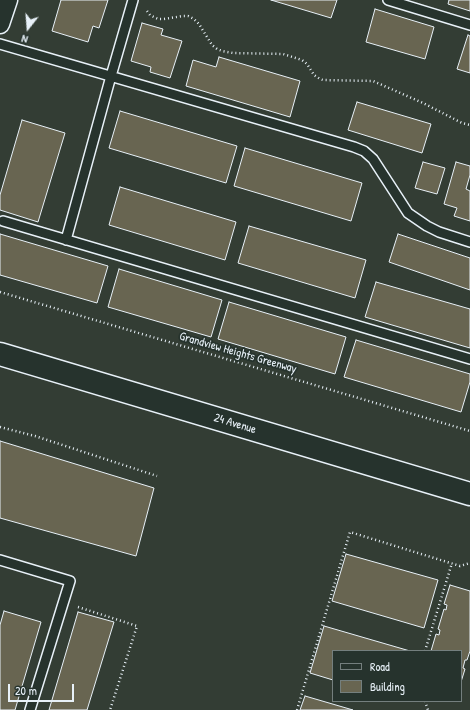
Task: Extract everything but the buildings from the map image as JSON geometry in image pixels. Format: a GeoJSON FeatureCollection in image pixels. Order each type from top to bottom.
{"type":"FeatureCollection","features":[{"type":"Feature","properties":{"kind":"main road","name":"24 Avenue"},"geometry":{"type":"LineString","coordinates":[[0,354],[470,494]]}},
{"type":"Feature","properties":{"kind":"street"},"geometry":{"type":"LineString","coordinates":[[0,24],[8,0]]}},
{"type":"Feature","properties":{"kind":"lane"},"geometry":{"type":"LineString","coordinates":[[388,0],[470,25]]}},
{"type":"Feature","properties":{"kind":"lane"},"geometry":{"type":"LineString","coordinates":[[66,240],[133,2]]}},
{"type":"Feature","properties":{"kind":"lane"},"geometry":{"type":"LineString","coordinates":[[0,44],[364,151],[373,159],[408,213],[439,232],[470,242]]}},
{"type":"Feature","properties":{"kind":"lane"},"geometry":{"type":"LineString","coordinates":[[3,221],[470,359]]}},
{"type":"Feature","properties":{"kind":"lane"},"geometry":{"type":"LineString","coordinates":[[0,560],[70,581],[30,710]]}},
{"type":"Feature","properties":{"kind":"path"},"geometry":{"type":"LineString","coordinates":[[133,2],[144,7],[150,15],[158,19],[188,16],[194,19],[199,24],[212,45],[222,51],[233,53],[283,54],[305,62],[314,75],[320,79],[373,81],[423,103],[462,124],[470,125]]}},
{"type":"Feature","properties":{"kind":"path","name":"Grandview Heights Greenway"},"geometry":{"type":"LineString","coordinates":[[0,292],[470,431]]}},
{"type":"Feature","properties":{"kind":"path"},"geometry":{"type":"LineString","coordinates":[[0,427],[35,436],[157,476]]}},
{"type":"Feature","properties":{"kind":"path"},"geometry":{"type":"LineString","coordinates":[[297,710],[350,532],[460,566],[470,563]]}},
{"type":"Feature","properties":{"kind":"path"},"geometry":{"type":"LineString","coordinates":[[425,650],[452,563]]}},
{"type":"Feature","properties":{"kind":"path"},"geometry":{"type":"LineString","coordinates":[[63,602],[136,626],[110,710]]}}]}
